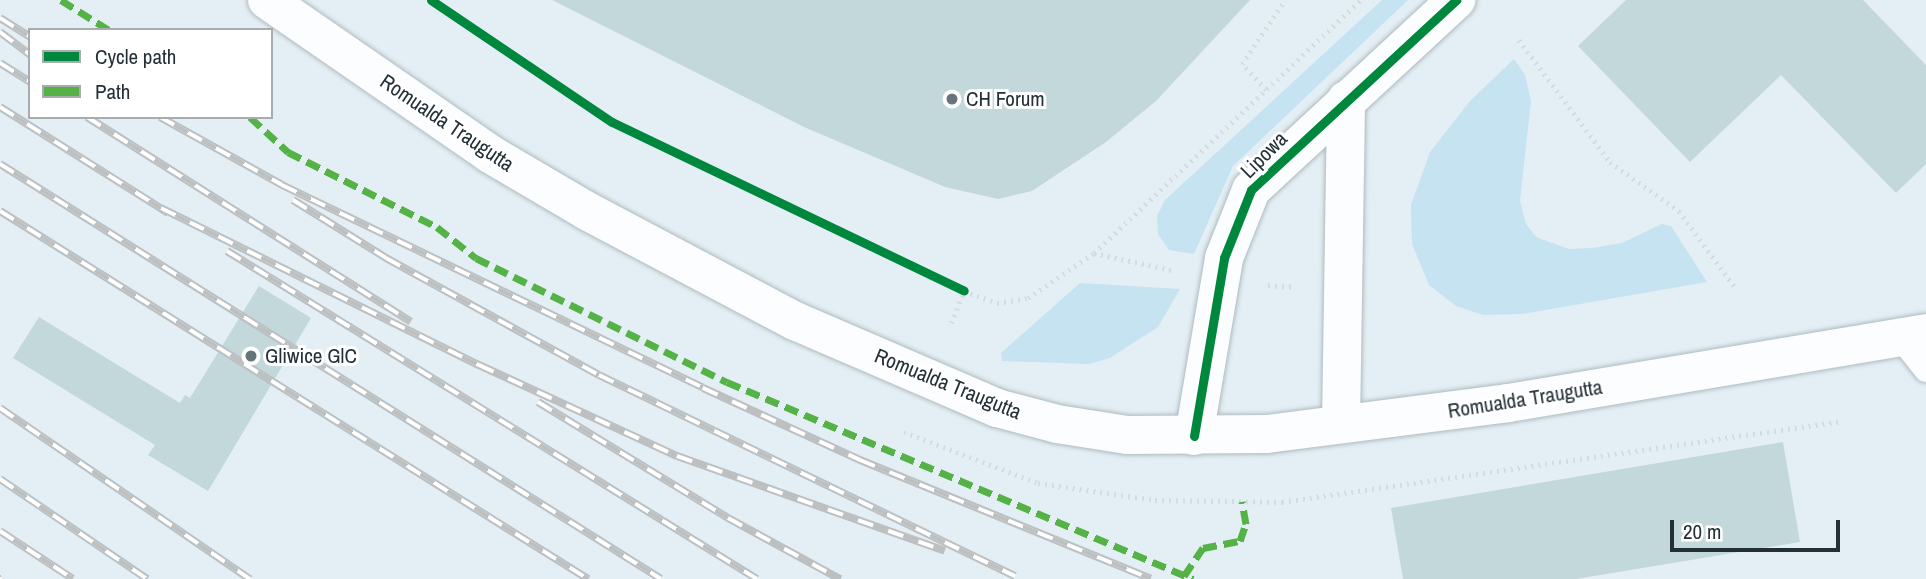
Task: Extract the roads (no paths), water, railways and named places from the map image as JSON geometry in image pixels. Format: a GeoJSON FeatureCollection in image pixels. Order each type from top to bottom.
{"type":"FeatureCollection","features":[{"type":"Feature","properties":{"kind":"main road","name":"Romualda Traugutta"},"geometry":{"type":"LineString","coordinates":[[267,0],[490,154],[587,211],[795,321],[997,408],[1127,436],[1194,436],[1341,424],[1508,403],[1913,335]]}},
{"type":"Feature","properties":{"kind":"main road","name":"Lipowa"},"geometry":{"type":"LineString","coordinates":[[1194,436],[1224,258],[1251,190],[1455,0]]}},
{"type":"Feature","properties":{"kind":"main road"},"geometry":{"type":"LineString","coordinates":[[1341,424],[1346,100]]}},
{"type":"Feature","properties":{"kind":"lane"},"geometry":{"type":"LineString","coordinates":[[1913,335],[1926,370]]}},
{"type":"Feature","properties":{"kind":"railway"},"geometry":{"type":"LineString","coordinates":[[0,18],[28,36]]}},
{"type":"Feature","properties":{"kind":"railway"},"geometry":{"type":"LineString","coordinates":[[0,32],[28,53]]}},
{"type":"Feature","properties":{"kind":"railway"},"geometry":{"type":"LineString","coordinates":[[0,63],[28,81]]}},
{"type":"Feature","properties":{"kind":"railway"},"geometry":{"type":"LineString","coordinates":[[0,107],[168,213]]}},
{"type":"Feature","properties":{"kind":"railway"},"geometry":{"type":"LineString","coordinates":[[90,119],[411,322]]}},
{"type":"Feature","properties":{"kind":"railway"},"geometry":{"type":"LineString","coordinates":[[164,119],[282,185],[703,388],[860,460],[1151,579]]}},
{"type":"Feature","properties":{"kind":"railway"},"geometry":{"type":"LineString","coordinates":[[0,164],[661,579]]}},
{"type":"Feature","properties":{"kind":"railway"},"geometry":{"type":"LineString","coordinates":[[293,200],[386,258],[599,375],[1015,576]]}},
{"type":"Feature","properties":{"kind":"railway"},"geometry":{"type":"LineString","coordinates":[[161,208],[479,365],[677,456],[945,551]]}},
{"type":"Feature","properties":{"kind":"railway"},"geometry":{"type":"LineString","coordinates":[[0,211],[588,579]]}},
{"type":"Feature","properties":{"kind":"railway"},"geometry":{"type":"LineString","coordinates":[[227,251],[757,579]]}},
{"type":"Feature","properties":{"kind":"railway"},"geometry":{"type":"LineString","coordinates":[[538,402],[728,518],[840,579]]}},
{"type":"Feature","properties":{"kind":"railway"},"geometry":{"type":"LineString","coordinates":[[0,408],[250,579]]}},
{"type":"Feature","properties":{"kind":"railway"},"geometry":{"type":"LineString","coordinates":[[0,479],[147,579]]}},
{"type":"Feature","properties":{"kind":"railway"},"geometry":{"type":"LineString","coordinates":[[0,531],[73,579]]}},
{"type":"Feature","properties":{"kind":"place","name":"CH Forum"},"geometry":{"type":"Point","coordinates":[952,99]}},
{"type":"Feature","properties":{"kind":"place","name":"Gliwice GlC"},"geometry":{"type":"Point","coordinates":[251,356]}}]}
